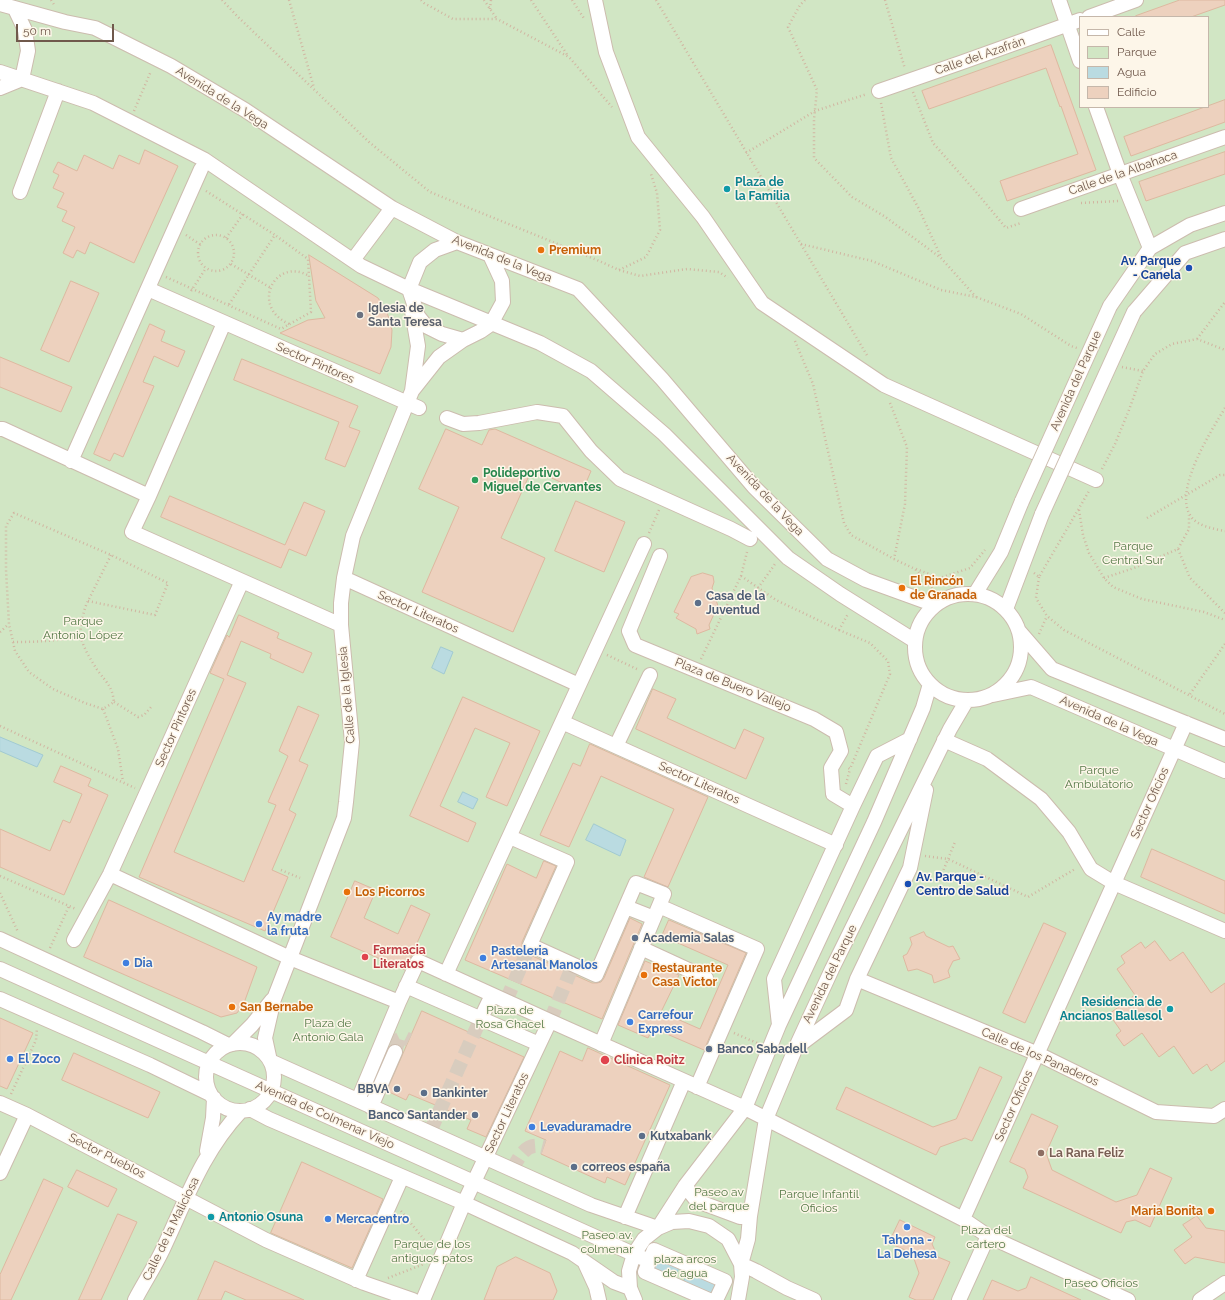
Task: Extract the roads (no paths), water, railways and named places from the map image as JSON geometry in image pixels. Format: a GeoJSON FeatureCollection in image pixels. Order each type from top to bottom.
{"type":"FeatureCollection","features":[{"type":"Feature","properties":{"kind":"street"},"geometry":{"type":"LineString","coordinates":[[594,0],[606,52],[638,137],[707,214],[762,303],[884,385],[1096,480]]}},
{"type":"Feature","properties":{"kind":"street"},"geometry":{"type":"LineString","coordinates":[[1059,0],[1074,22],[1079,54]]}},
{"type":"Feature","properties":{"kind":"street"},"geometry":{"type":"LineString","coordinates":[[1092,16],[1136,0]]}},
{"type":"Feature","properties":{"kind":"street","name":"Avenida de la Vega"},"geometry":{"type":"LineString","coordinates":[[0,4],[65,22],[95,28],[157,59],[245,110],[392,208],[457,242],[578,289],[662,379],[754,487],[827,559],[866,580],[939,602]]}},
{"type":"Feature","properties":{"kind":"street"},"geometry":{"type":"LineString","coordinates":[[15,9],[24,30],[28,51],[22,79]]}},
{"type":"Feature","properties":{"kind":"street","name":"Calle del Azafrán"},"geometry":{"type":"LineString","coordinates":[[879,91],[1074,22]]}},
{"type":"Feature","properties":{"kind":"street"},"geometry":{"type":"LineString","coordinates":[[0,72],[93,103],[205,160],[361,266],[409,289],[540,343],[590,371],[664,434],[788,558],[855,603],[916,641]]}},
{"type":"Feature","properties":{"kind":"street"},"geometry":{"type":"LineString","coordinates":[[0,88],[22,79]]}},
{"type":"Feature","properties":{"kind":"street"},"geometry":{"type":"LineString","coordinates":[[20,192],[58,91]]}},
{"type":"Feature","properties":{"kind":"street"},"geometry":{"type":"LineString","coordinates":[[1096,108],[1130,201],[1150,248]]}},
{"type":"Feature","properties":{"kind":"street","name":"Calle de la Albahaca"},"geometry":{"type":"LineString","coordinates":[[1024,215],[1120,174],[1225,137]]}},
{"type":"Feature","properties":{"kind":"street"},"geometry":{"type":"LineString","coordinates":[[71,461],[201,168]]}},
{"type":"Feature","properties":{"kind":"street"},"geometry":{"type":"LineString","coordinates":[[353,260],[392,208]]}},
{"type":"Feature","properties":{"kind":"street","name":"Avenida del Parque"},"geometry":{"type":"LineString","coordinates":[[975,594],[1001,552],[1022,501],[1110,306],[1150,248],[1190,225],[1225,213]]}},
{"type":"Feature","properties":{"kind":"street","name":"Avenida del Parque"},"geometry":{"type":"LineString","coordinates":[[1006,609],[1042,514],[1134,312],[1185,253],[1225,239]]}},
{"type":"Feature","properties":{"kind":"street"},"geometry":{"type":"LineString","coordinates":[[457,242],[435,250],[420,262],[409,289],[418,316],[426,326],[442,334],[463,340]]}},
{"type":"Feature","properties":{"kind":"street"},"geometry":{"type":"LineString","coordinates":[[490,255],[502,281],[503,302],[491,324]]}},
{"type":"Feature","properties":{"kind":"street","name":"Sector Pintores"},"geometry":{"type":"LineString","coordinates":[[148,289],[224,323],[413,401]]}},
{"type":"Feature","properties":{"kind":"street","name":"Calle de la Iglesia"},"geometry":{"type":"LineString","coordinates":[[409,289],[418,346],[413,401]]}},
{"type":"Feature","properties":{"kind":"street"},"geometry":{"type":"LineString","coordinates":[[224,323],[132,532],[341,625]]}},
{"type":"Feature","properties":{"kind":"street","name":"Calle de la Iglesia"},"geometry":{"type":"LineString","coordinates":[[270,1091],[273,1081],[273,1070],[265,1038],[274,998],[344,818],[352,742],[341,625],[344,578],[353,536],[413,401],[439,357],[463,340],[482,331],[491,324]]}},
{"type":"Feature","properties":{"kind":"street"},"geometry":{"type":"LineString","coordinates":[[447,418],[463,424],[479,423],[537,412],[563,416],[591,451],[620,479],[750,539]]}},
{"type":"Feature","properties":{"kind":"street"},"geometry":{"type":"LineString","coordinates":[[0,430],[3,429],[149,496]]}},
{"type":"Feature","properties":{"kind":"street"},"geometry":{"type":"LineString","coordinates":[[446,974],[644,544]]}},
{"type":"Feature","properties":{"kind":"street","name":"Plaza de Buero Vallejo"},"geometry":{"type":"LineString","coordinates":[[660,556],[629,631],[635,645],[814,719],[836,732],[841,751],[831,768],[833,794],[853,806]]}},
{"type":"Feature","properties":{"kind":"street","name":"Sector Literatos"},"geometry":{"type":"LineString","coordinates":[[344,578],[579,685]]}},
{"type":"Feature","properties":{"kind":"street","name":"Sector Pintores"},"geometry":{"type":"LineString","coordinates":[[74,940],[110,874],[242,581]]}},
{"type":"Feature","properties":{"kind":"street"},"geometry":{"type":"LineString","coordinates":[[959,594],[975,594],[992,599],[1006,609],[1014,619],[1019,631],[1020,656],[1010,680],[990,696],[967,700],[947,696],[930,684],[918,664],[916,657],[916,641],[922,621],[939,602],[959,594]]}},
{"type":"Feature","properties":{"kind":"street","name":"Avenida de la Vega"},"geometry":{"type":"LineString","coordinates":[[1019,631],[1052,669],[1225,738]]}},
{"type":"Feature","properties":{"kind":"street"},"geometry":{"type":"LineString","coordinates":[[616,746],[650,675]]}},
{"type":"Feature","properties":{"kind":"street","name":"Avenida del Parque"},"geometry":{"type":"LineString","coordinates":[[658,1228],[685,1186],[745,1108],[779,1025],[874,822],[924,708],[930,684]]}},
{"type":"Feature","properties":{"kind":"street","name":"Avenida de la Vega"},"geometry":{"type":"LineString","coordinates":[[990,696],[1031,687],[1225,771]]}},
{"type":"Feature","properties":{"kind":"street","name":"Avenida del Parque"},"geometry":{"type":"LineString","coordinates":[[741,1264],[748,1239],[750,1216],[766,1119],[796,1047],[832,969],[944,740],[967,700]]}},
{"type":"Feature","properties":{"kind":"street","name":"Sector Literatos"},"geometry":{"type":"LineString","coordinates":[[562,722],[836,845]]}},
{"type":"Feature","properties":{"kind":"street","name":"Sector Oficios"},"geometry":{"type":"LineString","coordinates":[[963,1220],[1186,723]]}},
{"type":"Feature","properties":{"kind":"street"},"geometry":{"type":"LineString","coordinates":[[779,1025],[774,979],[853,806],[877,756],[910,739]]}},
{"type":"Feature","properties":{"kind":"street"},"geometry":{"type":"LineString","coordinates":[[944,740],[987,759],[1041,798],[1069,832],[1091,869],[1114,883],[1225,931]]}},
{"type":"Feature","properties":{"kind":"street"},"geometry":{"type":"LineString","coordinates":[[796,1047],[846,1010],[857,979],[910,868],[929,770]]}},
{"type":"Feature","properties":{"kind":"street"},"geometry":{"type":"LineString","coordinates":[[510,837],[567,862],[530,945],[596,976],[636,882],[664,894],[601,1044]]}},
{"type":"Feature","properties":{"kind":"street"},"geometry":{"type":"LineString","coordinates":[[110,874],[290,958],[399,1002]]}},
{"type":"Feature","properties":{"kind":"street"},"geometry":{"type":"LineString","coordinates":[[626,907],[656,912],[757,949],[698,1087]]}},
{"type":"Feature","properties":{"kind":"street"},"geometry":{"type":"LineString","coordinates":[[0,939],[202,1032],[231,1044],[244,1043],[254,1046],[263,1052],[270,1061],[590,1206],[658,1228]]}},
{"type":"Feature","properties":{"kind":"street"},"geometry":{"type":"LineString","coordinates":[[641,948],[706,978]]}},
{"type":"Feature","properties":{"kind":"street"},"geometry":{"type":"LineString","coordinates":[[358,1100],[418,961],[745,1108],[963,1220],[988,1236],[1128,1300]]}},
{"type":"Feature","properties":{"kind":"street","name":"Avenida de Colmenar Viejo"},"geometry":{"type":"LineString","coordinates":[[0,969],[649,1261]]}},
{"type":"Feature","properties":{"kind":"street","name":"Calle de los Panaderos"},"geometry":{"type":"LineString","coordinates":[[857,979],[1038,1054],[1156,1112],[1214,1116],[1225,1109]]}},
{"type":"Feature","properties":{"kind":"street"},"geometry":{"type":"LineString","coordinates":[[406,986],[539,1044]]}},
{"type":"Feature","properties":{"kind":"street"},"geometry":{"type":"LineString","coordinates":[[481,1018],[492,995]]}},
{"type":"Feature","properties":{"kind":"street","name":"Calle de la Iglesia"},"geometry":{"type":"LineString","coordinates":[[209,1063],[220,1049],[231,1044],[252,1025],[274,998]]}},
{"type":"Feature","properties":{"kind":"street"},"geometry":{"type":"LineString","coordinates":[[0,999],[150,1065],[212,1096]]}},
{"type":"Feature","properties":{"kind":"street","name":"Sector Literatos"},"geometry":{"type":"LineString","coordinates":[[423,1300],[464,1203],[550,1021]]}},
{"type":"Feature","properties":{"kind":"street"},"geometry":{"type":"LineString","coordinates":[[371,1107],[395,1052]]}},
{"type":"Feature","properties":{"kind":"street","name":"Calle de la Maliciosa"},"geometry":{"type":"LineString","coordinates":[[205,1158],[213,1118],[212,1096],[207,1084],[206,1073],[209,1063]]}},
{"type":"Feature","properties":{"kind":"street"},"geometry":{"type":"LineString","coordinates":[[625,1217],[684,1081]]}},
{"type":"Feature","properties":{"kind":"street","name":"Calle de la Maliciosa"},"geometry":{"type":"LineString","coordinates":[[135,1300],[163,1250],[205,1158],[229,1123],[245,1110],[258,1105],[265,1099],[270,1091]]}},
{"type":"Feature","properties":{"kind":"street","name":"Avenida de Colmenar Viejo"},"geometry":{"type":"LineString","coordinates":[[212,1096],[221,1105],[230,1110],[245,1110],[464,1203],[572,1253],[614,1282],[631,1296]]}},
{"type":"Feature","properties":{"kind":"street","name":"Sector Pueblos"},"geometry":{"type":"LineString","coordinates":[[3,1104],[186,1197],[266,1240],[368,1288],[413,1300]]}},
{"type":"Feature","properties":{"kind":"street"},"geometry":{"type":"LineString","coordinates":[[0,1173],[27,1115]]}},
{"type":"Feature","properties":{"kind":"street"},"geometry":{"type":"LineString","coordinates":[[368,1288],[392,1200],[402,1177]]}},
{"type":"Feature","properties":{"kind":"street"},"geometry":{"type":"LineString","coordinates":[[685,1186],[697,1201],[740,1217],[750,1216]]}},
{"type":"Feature","properties":{"kind":"street"},"geometry":{"type":"LineString","coordinates":[[631,1296],[630,1271],[634,1254],[644,1239],[658,1228],[672,1222],[689,1221],[709,1226],[728,1239],[741,1264],[742,1276],[738,1300]]}},
{"type":"Feature","properties":{"kind":"street"},"geometry":{"type":"LineString","coordinates":[[959,1300],[988,1236]]}},
{"type":"Feature","properties":{"kind":"street"},"geometry":{"type":"LineString","coordinates":[[715,1298],[725,1281],[654,1250],[645,1272],[715,1298],[733,1300]]}},
{"type":"Feature","properties":{"kind":"street"},"geometry":{"type":"LineString","coordinates":[[584,1261],[596,1287],[599,1300]]}},
{"type":"Feature","properties":{"kind":"street"},"geometry":{"type":"LineString","coordinates":[[741,1264],[814,1300]]}},
{"type":"Feature","properties":{"kind":"street"},"geometry":{"type":"LineString","coordinates":[[1200,1300],[1225,1283]]}},
{"type":"Feature","properties":{"kind":"water"},"geometry":{"type":"Polygon","coordinates":[[[441,647],[453,652],[444,674],[432,668],[441,647]]]}},
{"type":"Feature","properties":{"kind":"water"},"geometry":{"type":"Polygon","coordinates":[[[0,737],[43,755],[37,767],[0,751],[0,737]]]}},
{"type":"Feature","properties":{"kind":"water"},"geometry":{"type":"Polygon","coordinates":[[[463,792],[478,799],[473,809],[458,802],[463,792]]]}},
{"type":"Feature","properties":{"kind":"water"},"geometry":{"type":"Polygon","coordinates":[[[594,824],[626,840],[620,856],[586,840],[594,824]]]}},
{"type":"Feature","properties":{"kind":"water"},"geometry":{"type":"Polygon","coordinates":[[[657,1254],[680,1265],[674,1280],[650,1268],[657,1254]]]}},
{"type":"Feature","properties":{"kind":"water"},"geometry":{"type":"Polygon","coordinates":[[[689,1269],[719,1282],[714,1297],[683,1284],[689,1269]]]}},
{"type":"Feature","properties":{"kind":"tunnel"},"geometry":{"type":"LineString","coordinates":[[506,1001],[530,945]]}},
{"type":"Feature","properties":{"kind":"tunnel"},"geometry":{"type":"LineString","coordinates":[[550,1021],[573,965]]}},
{"type":"Feature","properties":{"kind":"tunnel"},"geometry":{"type":"LineString","coordinates":[[430,1132],[481,1018]]}},
{"type":"Feature","properties":{"kind":"tunnel"},"geometry":{"type":"LineString","coordinates":[[395,1052],[399,1039],[403,1037],[409,1040]]}},
{"type":"Feature","properties":{"kind":"tunnel"},"geometry":{"type":"LineString","coordinates":[[512,1170],[520,1155],[528,1148],[532,1146],[544,1147]]}},
{"type":"Feature","properties":{"kind":"place","name":"Plaza de la Familia"},"geometry":{"type":"Point","coordinates":[727,189]}},
{"type":"Feature","properties":{"kind":"place","name":"Premium"},"geometry":{"type":"Point","coordinates":[541,250]}},
{"type":"Feature","properties":{"kind":"place","name":"Av. Parque - Canela"},"geometry":{"type":"Point","coordinates":[1189,268]}},
{"type":"Feature","properties":{"kind":"place","name":"Iglesia de Santa Teresa"},"geometry":{"type":"Point","coordinates":[360,315]}},
{"type":"Feature","properties":{"kind":"place","name":"Polideportivo Miguel de Cervantes"},"geometry":{"type":"Point","coordinates":[475,480]}},
{"type":"Feature","properties":{"kind":"place","name":"El Rincón de Granada"},"geometry":{"type":"Point","coordinates":[902,588]}},
{"type":"Feature","properties":{"kind":"place","name":"Casa de la Juventud"},"geometry":{"type":"Point","coordinates":[698,603]}},
{"type":"Feature","properties":{"kind":"place","name":"Av. Parque - Centro de Salud"},"geometry":{"type":"Point","coordinates":[908,884]}},
{"type":"Feature","properties":{"kind":"place","name":"Los Picorros"},"geometry":{"type":"Point","coordinates":[347,892]}},
{"type":"Feature","properties":{"kind":"place","name":"Ay madre la fruta"},"geometry":{"type":"Point","coordinates":[259,924]}},
{"type":"Feature","properties":{"kind":"place","name":"Academia Salas"},"geometry":{"type":"Point","coordinates":[635,938]}},
{"type":"Feature","properties":{"kind":"place","name":"Farmacia Literatos"},"geometry":{"type":"Point","coordinates":[365,957]}},
{"type":"Feature","properties":{"kind":"place","name":"Pasteleria Artesanal Manolos"},"geometry":{"type":"Point","coordinates":[483,958]}},
{"type":"Feature","properties":{"kind":"place","name":"Dia"},"geometry":{"type":"Point","coordinates":[126,963]}},
{"type":"Feature","properties":{"kind":"place","name":"Restaurante Casa Victor"},"geometry":{"type":"Point","coordinates":[644,975]}},
{"type":"Feature","properties":{"kind":"place","name":"San Bernabe"},"geometry":{"type":"Point","coordinates":[232,1007]}},
{"type":"Feature","properties":{"kind":"place","name":"Residencia de Ancianos Ballesol"},"geometry":{"type":"Point","coordinates":[1170,1009]}},
{"type":"Feature","properties":{"kind":"place","name":"Carrefour Express"},"geometry":{"type":"Point","coordinates":[630,1022]}},
{"type":"Feature","properties":{"kind":"place","name":"Banco Sabadell"},"geometry":{"type":"Point","coordinates":[709,1049]}},
{"type":"Feature","properties":{"kind":"place","name":"El Zoco"},"geometry":{"type":"Point","coordinates":[10,1059]}},
{"type":"Feature","properties":{"kind":"place","name":"Clinica Roitz"},"geometry":{"type":"Point","coordinates":[605,1060]}},
{"type":"Feature","properties":{"kind":"place","name":"BBVA"},"geometry":{"type":"Point","coordinates":[397,1089]}},
{"type":"Feature","properties":{"kind":"place","name":"Bankinter"},"geometry":{"type":"Point","coordinates":[424,1093]}},
{"type":"Feature","properties":{"kind":"place","name":"Banco Santander"},"geometry":{"type":"Point","coordinates":[475,1115]}},
{"type":"Feature","properties":{"kind":"place","name":"Levaduramadre"},"geometry":{"type":"Point","coordinates":[532,1127]}},
{"type":"Feature","properties":{"kind":"place","name":"Kutxabank"},"geometry":{"type":"Point","coordinates":[642,1136]}},
{"type":"Feature","properties":{"kind":"place","name":"La Rana Feliz"},"geometry":{"type":"Point","coordinates":[1041,1153]}},
{"type":"Feature","properties":{"kind":"place","name":"correos españa"},"geometry":{"type":"Point","coordinates":[574,1167]}},
{"type":"Feature","properties":{"kind":"place","name":"Maria Bonita"},"geometry":{"type":"Point","coordinates":[1211,1211]}},
{"type":"Feature","properties":{"kind":"place","name":"Antonio Osuna"},"geometry":{"type":"Point","coordinates":[211,1217]}},
{"type":"Feature","properties":{"kind":"place","name":"Mercacentro"},"geometry":{"type":"Point","coordinates":[328,1219]}},
{"type":"Feature","properties":{"kind":"place","name":"Tahona - La Dehesa"},"geometry":{"type":"Point","coordinates":[907,1227]}},
{"type":"Feature","properties":{"kind":"park label","name":"Parque Central Sur"},"geometry":{"type":"Point","coordinates":[1133,553]}},
{"type":"Feature","properties":{"kind":"park label","name":"Parque Antonio López"},"geometry":{"type":"Point","coordinates":[83,628]}},
{"type":"Feature","properties":{"kind":"park label","name":"Parque Ambulatorio"},"geometry":{"type":"Point","coordinates":[1099,777]}},
{"type":"Feature","properties":{"kind":"park label","name":"Plaza de Rosa Chacel"},"geometry":{"type":"Point","coordinates":[510,1017]}},
{"type":"Feature","properties":{"kind":"park label","name":"Plaza de Antonio Gala"},"geometry":{"type":"Point","coordinates":[328,1030]}},
{"type":"Feature","properties":{"kind":"park label","name":"Paseo av del parque"},"geometry":{"type":"Point","coordinates":[719,1199]}},
{"type":"Feature","properties":{"kind":"park label","name":"Parque Infantil Oficios"},"geometry":{"type":"Point","coordinates":[819,1201]}},
{"type":"Feature","properties":{"kind":"park label","name":"Plaza del cartero"},"geometry":{"type":"Point","coordinates":[986,1237]}},
{"type":"Feature","properties":{"kind":"park label","name":"Paseo av. colmenar"},"geometry":{"type":"Point","coordinates":[607,1242]}},
{"type":"Feature","properties":{"kind":"park label","name":"Parque de los antiguos patos"},"geometry":{"type":"Point","coordinates":[432,1251]}},
{"type":"Feature","properties":{"kind":"park label","name":"plaza arcos de agua"},"geometry":{"type":"Point","coordinates":[685,1266]}},
{"type":"Feature","properties":{"kind":"park label","name":"Paseo Oficios"},"geometry":{"type":"Point","coordinates":[1101,1283]}}]}
